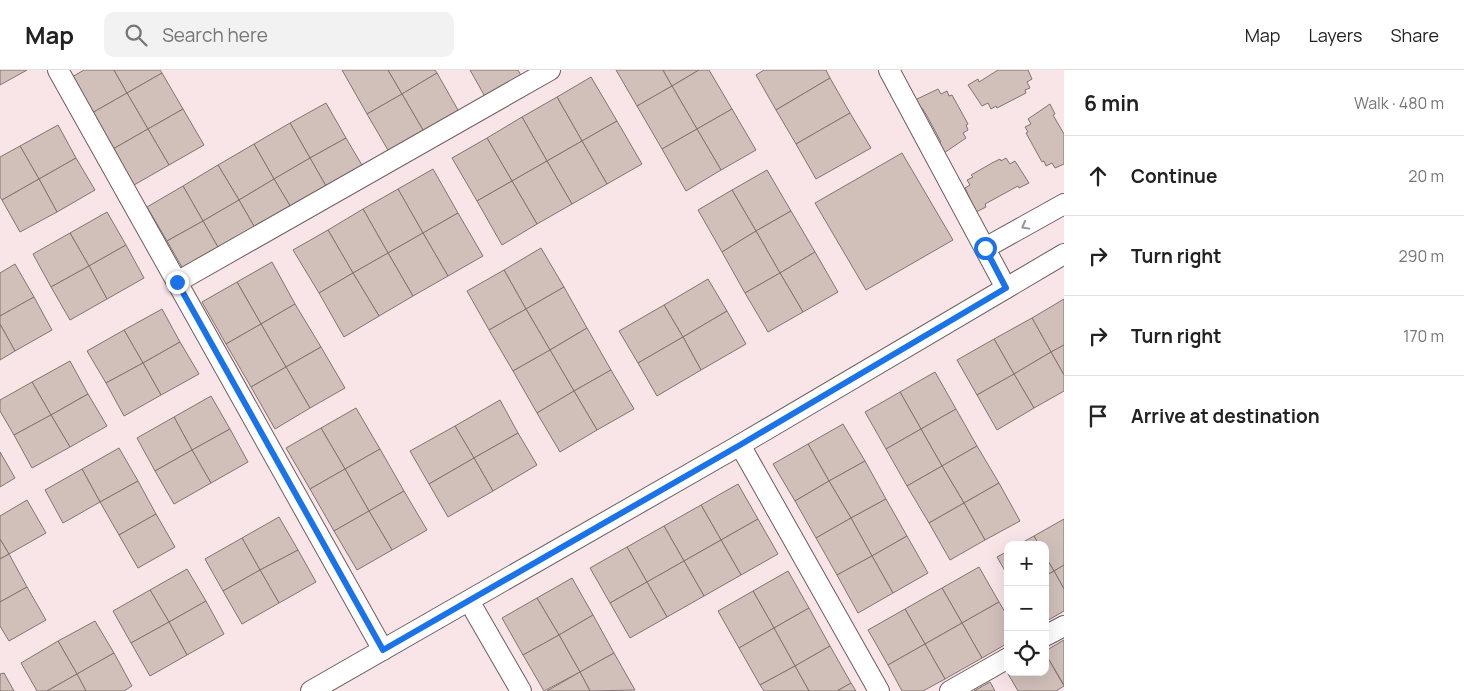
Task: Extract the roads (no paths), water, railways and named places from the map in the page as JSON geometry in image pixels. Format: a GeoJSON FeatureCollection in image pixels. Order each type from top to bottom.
{"type":"FeatureCollection","features":[{"type":"Feature","properties":{"kind":"street"},"geometry":{"type":"LineString","coordinates":[[58,70],[383,650]]}},
{"type":"Feature","properties":{"kind":"street"},"geometry":{"type":"LineString","coordinates":[[177,282],[550,70]]}},
{"type":"Feature","properties":{"kind":"street"},"geometry":{"type":"LineString","coordinates":[[889,70],[1006,288]]}},
{"type":"Feature","properties":{"kind":"street"},"geometry":{"type":"LineString","coordinates":[[985,248],[1064,204]]}},
{"type":"Feature","properties":{"kind":"street"},"geometry":{"type":"LineString","coordinates":[[311,691],[740,445],[1064,254]]}},
{"type":"Feature","properties":{"kind":"street"},"geometry":{"type":"LineString","coordinates":[[740,445],[879,691]]}},
{"type":"Feature","properties":{"kind":"street"},"geometry":{"type":"LineString","coordinates":[[469,601],[521,691]]}},
{"type":"Feature","properties":{"kind":"street"},"geometry":{"type":"LineString","coordinates":[[1049,634],[1064,626]]}},
{"type":"Feature","properties":{"kind":"street"},"geometry":{"type":"LineString","coordinates":[[950,691],[1004,660]]}}]}
